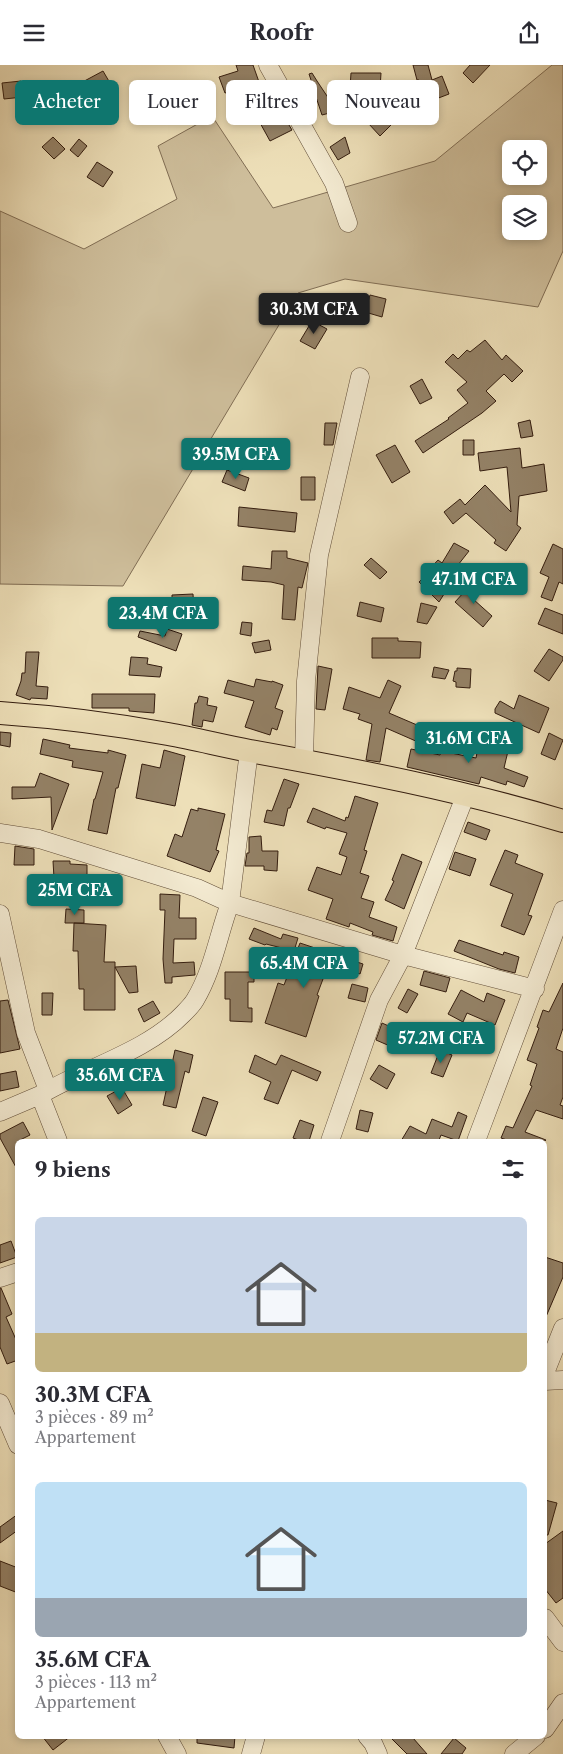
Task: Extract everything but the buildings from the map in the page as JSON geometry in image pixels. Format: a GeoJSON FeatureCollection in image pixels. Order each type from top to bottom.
{"type":"FeatureCollection","features":[{"type":"Feature","properties":{"kind":"main road"},"geometry":{"type":"LineString","coordinates":[[0,713],[61,717],[127,727],[304,760],[466,794],[563,821]]}},
{"type":"Feature","properties":{"kind":"street"},"geometry":{"type":"LineString","coordinates":[[268,65],[334,183],[348,223]]}},
{"type":"Feature","properties":{"kind":"street"},"geometry":{"type":"LineString","coordinates":[[304,760],[306,681],[320,555],[360,377]]}},
{"type":"Feature","properties":{"kind":"street"},"geometry":{"type":"LineString","coordinates":[[0,1112],[108,1062],[164,1031],[194,1003],[213,962],[221,927],[230,903],[249,751]]}},
{"type":"Feature","properties":{"kind":"street"},"geometry":{"type":"LineString","coordinates":[[331,1139],[379,1000],[404,955],[466,794]]}},
{"type":"Feature","properties":{"kind":"street"},"geometry":{"type":"LineString","coordinates":[[0,833],[39,839],[197,889],[230,903],[404,955],[535,989]]}},
{"type":"Feature","properties":{"kind":"street"},"geometry":{"type":"LineString","coordinates":[[477,1139],[506,1058],[535,989],[563,910]]}},
{"type":"Feature","properties":{"kind":"street"},"geometry":{"type":"LineString","coordinates":[[0,914],[26,1033],[57,1139]]}},
{"type":"Feature","properties":{"kind":"street"},"geometry":{"type":"LineString","coordinates":[[0,1278],[15,1273]]}},
{"type":"Feature","properties":{"kind":"street"},"geometry":{"type":"LineString","coordinates":[[547,1368],[563,1328]]}},
{"type":"Feature","properties":{"kind":"street"},"geometry":{"type":"LineString","coordinates":[[547,1381],[563,1380]]}},
{"type":"Feature","properties":{"kind":"street"},"geometry":{"type":"LineString","coordinates":[[0,1403],[15,1438]]}},
{"type":"Feature","properties":{"kind":"street"},"geometry":{"type":"LineString","coordinates":[[547,1621],[563,1642]]}},
{"type":"Feature","properties":{"kind":"street"},"geometry":{"type":"LineString","coordinates":[[547,1726],[563,1703]]}},
{"type":"Feature","properties":{"kind":"street"},"geometry":{"type":"LineString","coordinates":[[169,1739],[178,1754]]}},
{"type":"Feature","properties":{"kind":"street"},"geometry":{"type":"LineString","coordinates":[[251,1754],[255,1739]]}},
{"type":"Feature","properties":{"kind":"street"},"geometry":{"type":"LineString","coordinates":[[370,1739],[378,1754]]}},
{"type":"Feature","properties":{"kind":"street"},"geometry":{"type":"LineString","coordinates":[[514,1754],[532,1739]]}},
{"type":"Feature","properties":{"kind":"shaded area"},"geometry":{"type":"Polygon","coordinates":[[[552,65],[563,65],[563,251],[538,307],[345,279],[298,293],[123,586],[0,584],[0,211],[84,249],[177,199],[158,146],[196,125],[216,125],[216,122],[273,208],[435,161],[552,65]]]}}]}
